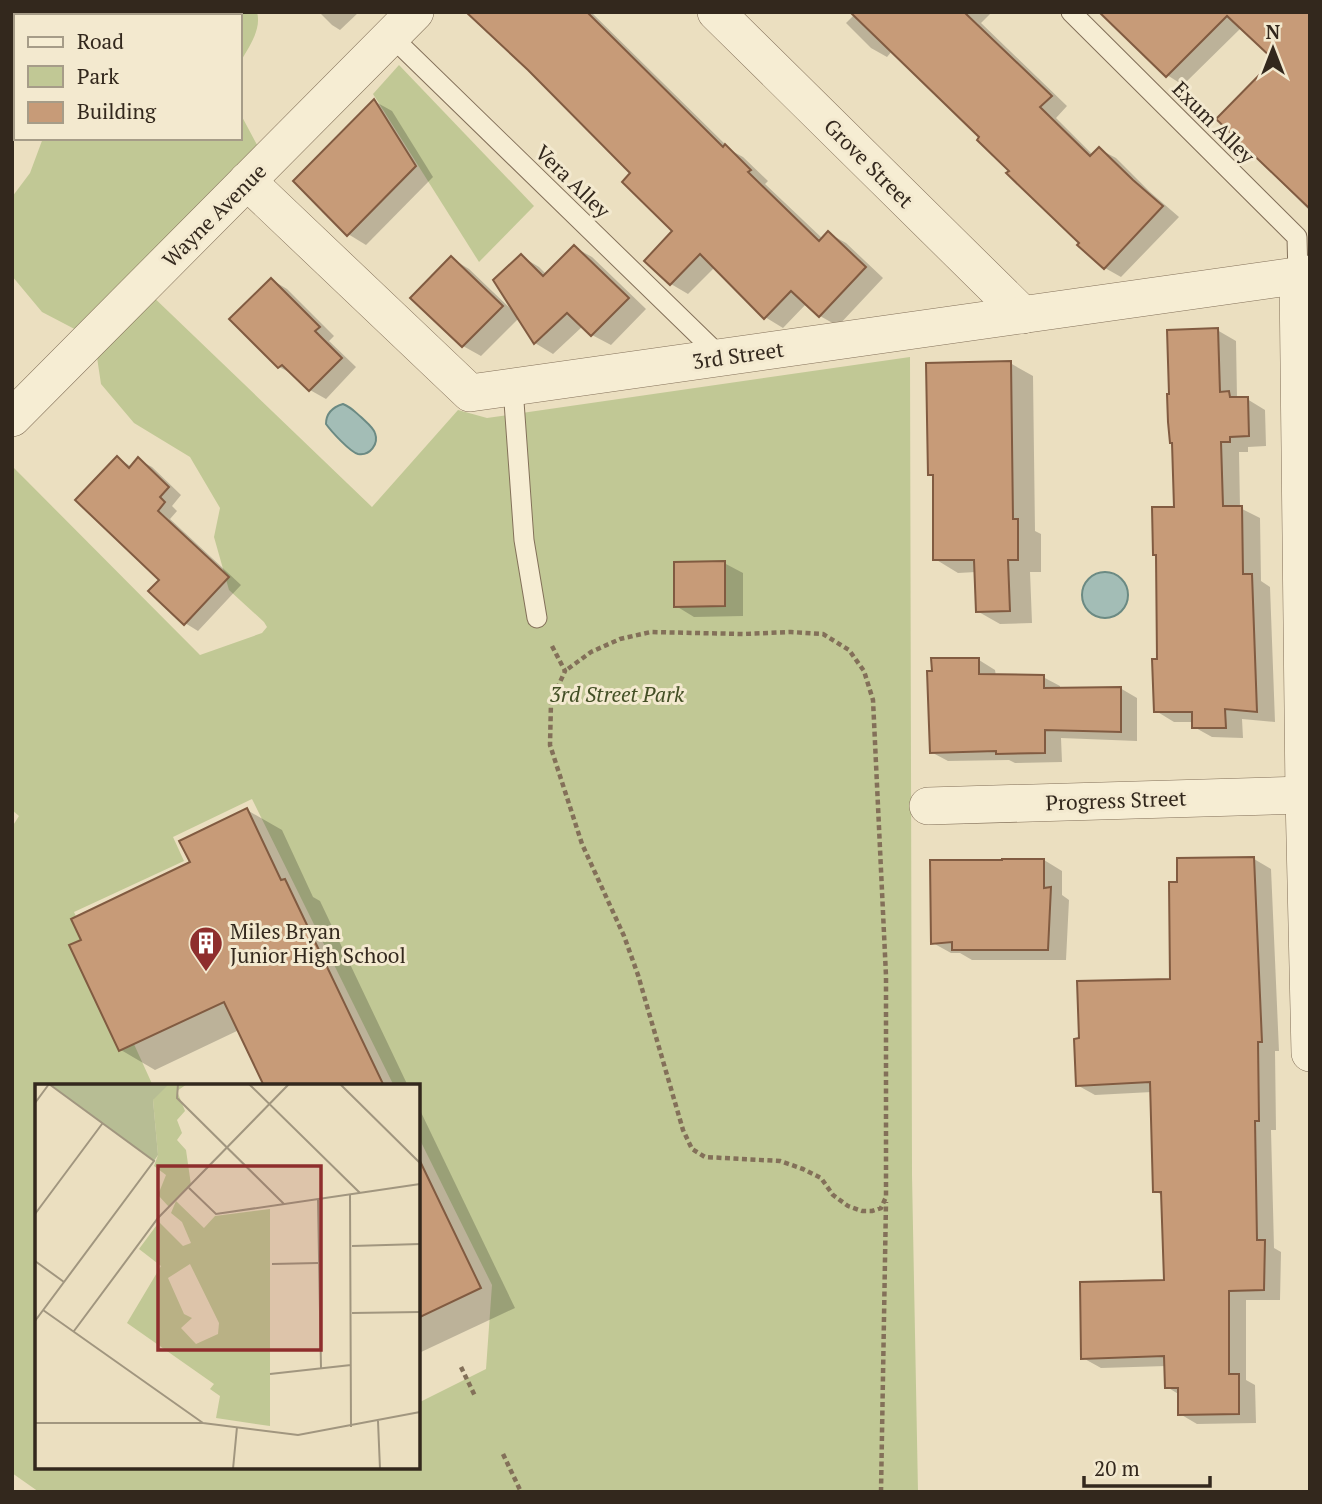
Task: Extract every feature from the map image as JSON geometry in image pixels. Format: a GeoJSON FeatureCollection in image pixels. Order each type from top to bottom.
{"type":"FeatureCollection","features":[{"type":"Feature","properties":{"kind":"street","name":"Grove Street"},"geometry":{"type":"LineString","coordinates":[[716,12],[1023,314]]}},
{"type":"Feature","properties":{"kind":"street","name":"Wayne Avenue"},"geometry":{"type":"LineString","coordinates":[[12,418],[403,25]]}},
{"type":"Feature","properties":{"kind":"street","name":"3rd Street"},"geometry":{"type":"LineString","coordinates":[[247,181],[470,393],[1304,275]]}},
{"type":"Feature","properties":{"kind":"street"},"geometry":{"type":"LineString","coordinates":[[1304,275],[1304,795],[1310,1053]]}},
{"type":"Feature","properties":{"kind":"street","name":"Progress Street"},"geometry":{"type":"LineString","coordinates":[[928,806],[1304,795]]}},
{"type":"Feature","properties":{"kind":"lane","name":"Exum Alley"},"geometry":{"type":"LineString","coordinates":[[1071,12],[1297,237],[1304,275]]}},
{"type":"Feature","properties":{"kind":"lane","name":"Vera Alley"},"geometry":{"type":"LineString","coordinates":[[403,25],[722,358]]}},
{"type":"Feature","properties":{"kind":"lane"},"geometry":{"type":"LineString","coordinates":[[513,388],[524,540],[537,618]]}},
{"type":"Feature","properties":{"kind":"path"},"geometry":{"type":"LineString","coordinates":[[537,618],[565,671]]}},
{"type":"Feature","properties":{"kind":"path"},"geometry":{"type":"LineString","coordinates":[[881,1492],[886,1197],[886,976],[873,700],[864,671],[849,650],[823,634],[652,632],[620,639],[591,652],[565,671],[551,702],[550,745],[582,844],[624,936],[638,975],[683,1130],[692,1149],[705,1157],[780,1161],[803,1169],[821,1178],[834,1195],[848,1206],[862,1211],[881,1208],[886,1197]]}},
{"type":"Feature","properties":{"kind":"path"},"geometry":{"type":"LineString","coordinates":[[461,1367],[475,1396]]}},
{"type":"Feature","properties":{"kind":"path"},"geometry":{"type":"LineString","coordinates":[[503,1454],[521,1492]]}},
{"type":"Feature","properties":{"kind":"green space"},"geometry":{"type":"Polygon","coordinates":[[[12,12],[257,12],[258,19],[253,39],[242,59],[242,14],[14,14],[14,40],[12,12]]]}},
{"type":"Feature","properties":{"kind":"green space"},"geometry":{"type":"Polygon","coordinates":[[[399,65],[534,206],[479,262],[373,94],[399,65]]]}},
{"type":"Feature","properties":{"kind":"green space"},"geometry":{"type":"Polygon","coordinates":[[[242,117],[263,156],[86,335],[42,312],[12,276],[12,197],[30,173],[42,140],[242,140],[242,117]]]}},
{"type":"Feature","properties":{"kind":"green space","name":"3rd Street Park"},"geometry":{"type":"Polygon","coordinates":[[[146,290],[372,507],[458,410],[487,418],[910,357],[912,1175],[918,1492],[39,1492],[12,1473],[12,827],[19,816],[12,810],[12,466],[200,655],[262,633],[267,627],[229,590],[214,537],[220,508],[190,457],[134,423],[101,384],[95,344],[146,290]]]}},
{"type":"Feature","properties":{"kind":"water"},"geometry":{"type":"Polygon","coordinates":[[[343,404],[355,411],[374,431],[375,445],[370,451],[358,454],[326,424],[331,411],[343,404]]]}},
{"type":"Feature","properties":{"kind":"water"},"geometry":{"type":"Polygon","coordinates":[[[1105,572],[1121,579],[1128,595],[1121,611],[1105,618],[1089,611],[1082,595],[1089,579],[1105,572]]]}},
{"type":"Feature","properties":{"kind":"building"},"geometry":{"type":"Polygon","coordinates":[[[466,12],[587,12],[723,147],[725,144],[751,170],[748,172],[819,241],[828,231],[866,267],[819,317],[791,291],[764,319],[700,254],[670,285],[644,261],[672,231],[622,182],[630,173],[466,12]]]}},
{"type":"Feature","properties":{"kind":"building"},"geometry":{"type":"Polygon","coordinates":[[[850,12],[964,12],[1052,96],[1040,107],[1090,156],[1099,147],[1163,206],[1104,269],[1006,173],[1009,171],[977,140],[979,137],[850,12]]]}},
{"type":"Feature","properties":{"kind":"building"},"geometry":{"type":"Polygon","coordinates":[[[1099,12],[1310,12],[1310,209],[1216,119],[1274,60],[1227,16],[1166,77],[1099,12]]]}},
{"type":"Feature","properties":{"kind":"building"},"geometry":{"type":"Polygon","coordinates":[[[374,99],[416,166],[347,236],[293,181],[374,99]]]}},
{"type":"Feature","properties":{"kind":"building"},"geometry":{"type":"Polygon","coordinates":[[[574,245],[629,298],[591,336],[567,313],[534,344],[493,280],[521,254],[543,276],[574,245]]]}},
{"type":"Feature","properties":{"kind":"building"},"geometry":{"type":"Polygon","coordinates":[[[451,256],[503,306],[462,347],[410,298],[451,256]]]}},
{"type":"Feature","properties":{"kind":"building"},"geometry":{"type":"Polygon","coordinates":[[[271,278],[320,327],[315,331],[342,358],[309,391],[282,365],[278,368],[229,319],[271,278]]]}},
{"type":"Feature","properties":{"kind":"building"},"geometry":{"type":"Polygon","coordinates":[[[1218,328],[1220,392],[1229,391],[1230,397],[1248,397],[1249,436],[1230,437],[1230,442],[1221,442],[1223,506],[1242,506],[1243,574],[1252,574],[1257,712],[1225,709],[1226,728],[1192,728],[1192,712],[1154,712],[1152,659],[1157,659],[1156,555],[1153,555],[1152,507],[1174,507],[1172,443],[1168,422],[1167,330],[1218,328]]]}},
{"type":"Feature","properties":{"kind":"building"},"geometry":{"type":"Polygon","coordinates":[[[1011,361],[1013,519],[1018,519],[1018,560],[1008,560],[1010,611],[976,612],[974,560],[933,560],[933,475],[928,475],[926,363],[1011,361]]]}},
{"type":"Feature","properties":{"kind":"building"},"geometry":{"type":"Polygon","coordinates":[[[117,456],[129,468],[138,457],[169,487],[160,497],[165,502],[158,511],[229,577],[184,625],[148,591],[159,580],[75,500],[117,456]]]}},
{"type":"Feature","properties":{"kind":"building"},"geometry":{"type":"Polygon","coordinates":[[[725,561],[725,606],[674,607],[674,562],[725,561]]]}},
{"type":"Feature","properties":{"kind":"building"},"geometry":{"type":"Polygon","coordinates":[[[931,658],[979,658],[979,674],[1044,675],[1044,688],[1121,687],[1121,732],[1045,730],[1045,753],[930,753],[927,671],[932,671],[931,658]]]}},
{"type":"Feature","properties":{"kind":"building","name":"Miles Bryan Junior High School"},"geometry":{"type":"Polygon","coordinates":[[[247,808],[281,880],[285,879],[383,1084],[263,1084],[224,1002],[119,1051],[69,945],[81,940],[71,919],[190,862],[179,841],[247,808]]]}},
{"type":"Feature","properties":{"kind":"building"},"geometry":{"type":"Polygon","coordinates":[[[1254,857],[1262,1042],[1258,1042],[1259,1121],[1255,1121],[1257,1240],[1265,1240],[1264,1290],[1229,1291],[1229,1374],[1239,1374],[1239,1414],[1178,1415],[1178,1388],[1165,1388],[1164,1356],[1081,1359],[1080,1282],[1164,1280],[1161,1192],[1153,1192],[1150,1082],[1076,1086],[1074,1039],[1079,1038],[1077,981],[1170,979],[1169,882],[1177,882],[1177,858],[1254,857]]]}},
{"type":"Feature","properties":{"kind":"building"},"geometry":{"type":"Polygon","coordinates":[[[1044,859],[1044,888],[1051,887],[1048,950],[952,950],[952,942],[931,944],[930,860],[1044,859]]]}},
{"type":"Feature","properties":{"kind":"building"},"geometry":{"type":"Polygon","coordinates":[[[420,1161],[481,1288],[420,1317],[420,1161]]]}},
{"type":"Feature","properties":{"kind":"place","name":"Miles Bryan Junior High School"},"geometry":{"type":"Point","coordinates":[206,973]}}]}
